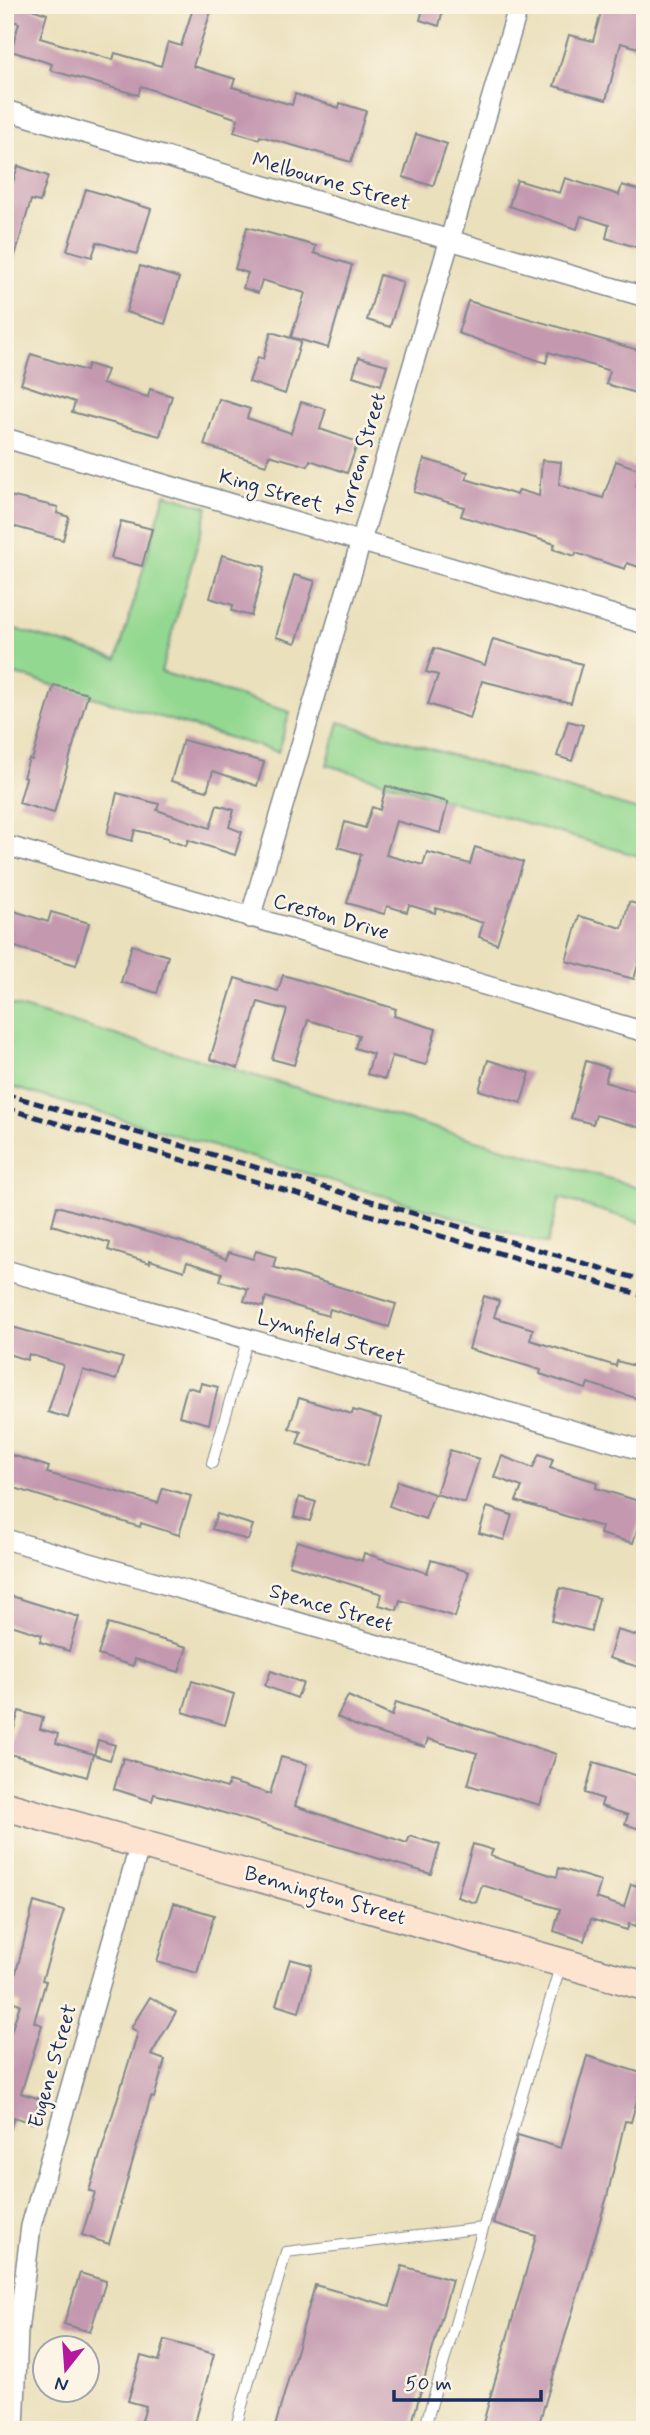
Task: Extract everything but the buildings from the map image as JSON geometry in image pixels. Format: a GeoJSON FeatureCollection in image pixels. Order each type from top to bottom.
{"type":"FeatureCollection","features":[{"type":"Feature","properties":{"kind":"street","name":"Torreon Street"},"geometry":{"type":"LineString","coordinates":[[250,918],[519,5]]}},
{"type":"Feature","properties":{"kind":"street","name":"Melbourne Street"},"geometry":{"type":"LineString","coordinates":[[5,110],[645,298]]}},
{"type":"Feature","properties":{"kind":"street","name":"King Street"},"geometry":{"type":"LineString","coordinates":[[5,438],[645,624]]}},
{"type":"Feature","properties":{"kind":"street","name":"Creston Drive"},"geometry":{"type":"LineString","coordinates":[[5,845],[645,1032]]}},
{"type":"Feature","properties":{"kind":"street","name":"Lynnfield Street"},"geometry":{"type":"LineString","coordinates":[[5,1270],[645,1451]]}},
{"type":"Feature","properties":{"kind":"street","name":"Spence Street"},"geometry":{"type":"LineString","coordinates":[[5,1539],[645,1721]]}},
{"type":"Feature","properties":{"kind":"street","name":"Bennington Street"},"geometry":{"type":"LineString","coordinates":[[5,1806],[645,1986]]}},
{"type":"Feature","properties":{"kind":"street","name":"Eugene Street"},"geometry":{"type":"LineString","coordinates":[[14,2430],[18,2331],[31,2226],[140,1843]]}},
{"type":"Feature","properties":{"kind":"lane"},"geometry":{"type":"LineString","coordinates":[[212,1462],[248,1338]]}},
{"type":"Feature","properties":{"kind":"lane"},"geometry":{"type":"LineString","coordinates":[[424,2430],[561,1962]]}},
{"type":"Feature","properties":{"kind":"lane"},"geometry":{"type":"LineString","coordinates":[[235,2430],[286,2252],[483,2228]]}},
{"type":"Feature","properties":{"kind":"green space"},"geometry":{"type":"Polygon","coordinates":[[[165,494],[208,507],[161,672],[290,712],[278,752],[5,671],[5,626],[117,659],[165,494]]]}},
{"type":"Feature","properties":{"kind":"green space"},"geometry":{"type":"Polygon","coordinates":[[[339,722],[645,812],[645,858],[327,765],[339,722]]]}},
{"type":"Feature","properties":{"kind":"green space"},"geometry":{"type":"Polygon","coordinates":[[[5,1003],[645,1189],[645,1224],[560,1198],[547,1244],[5,1085],[5,1003]]]}},
{"type":"Feature","properties":{"kind":"railway"},"geometry":{"type":"LineString","coordinates":[[5,1094],[645,1281]]}},
{"type":"Feature","properties":{"kind":"railway"},"geometry":{"type":"LineString","coordinates":[[5,1108],[645,1296]]}}]}
